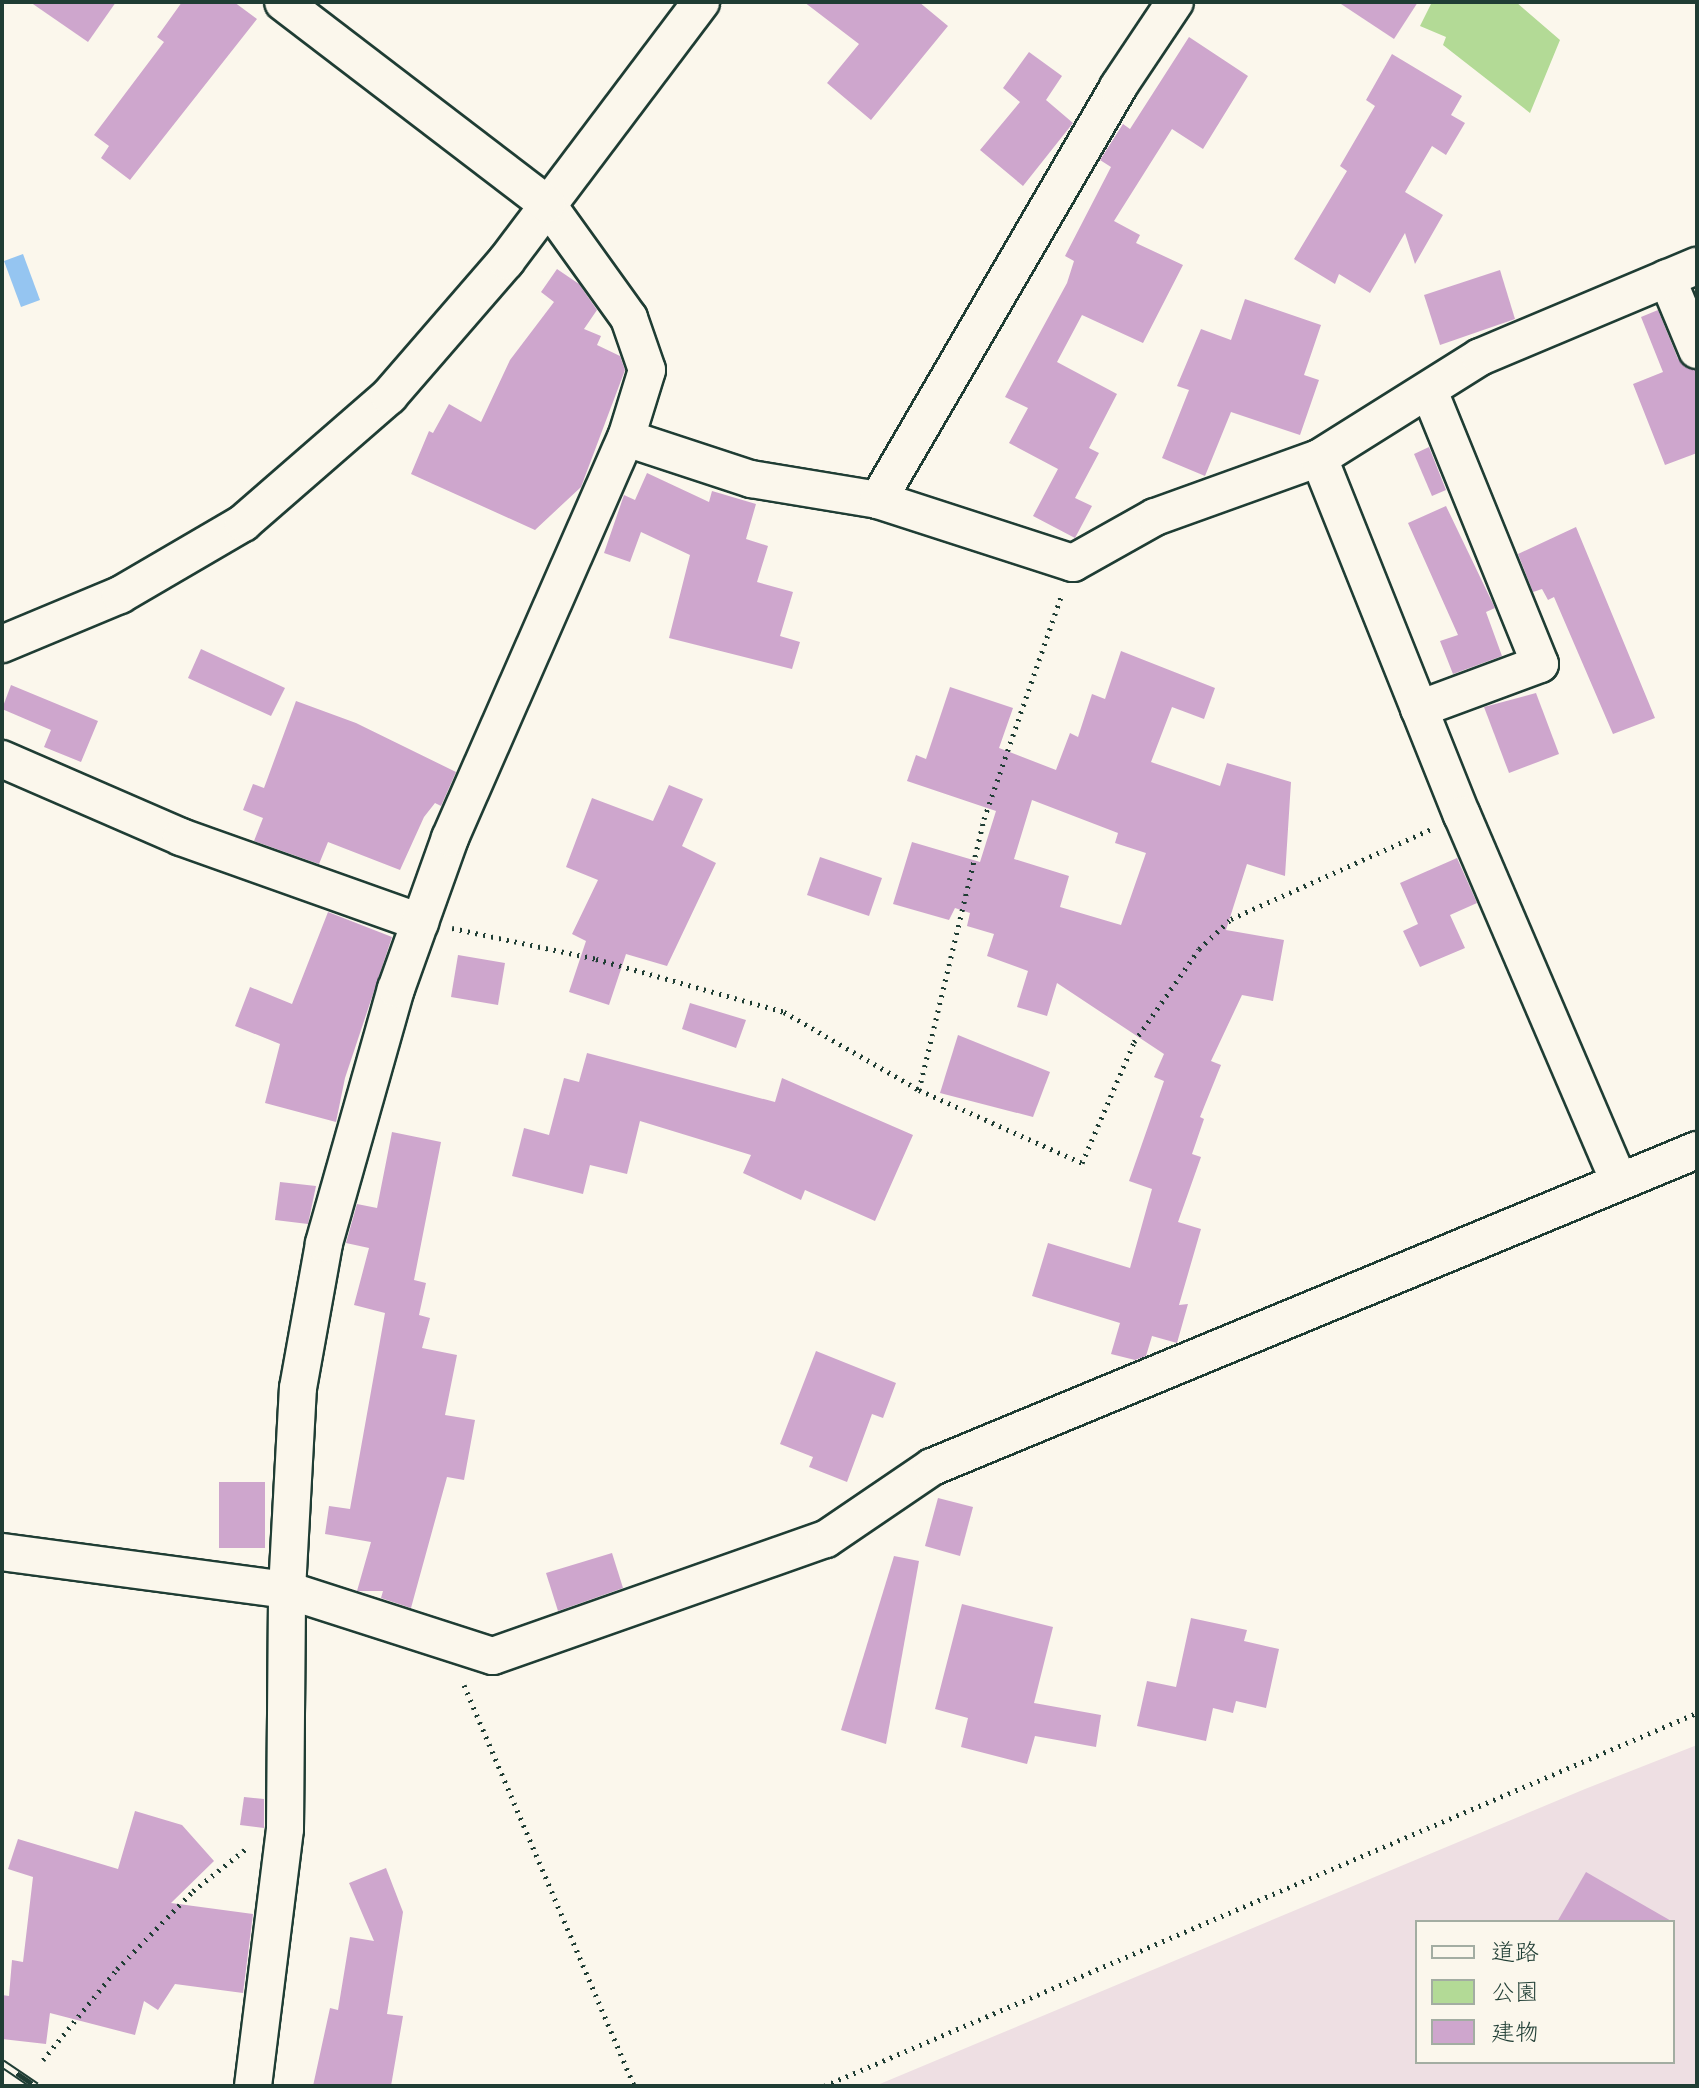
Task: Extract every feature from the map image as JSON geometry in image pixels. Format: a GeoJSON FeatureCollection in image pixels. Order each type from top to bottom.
{"type":"FeatureCollection","features":[{"type":"Feature","properties":{"kind":"street"},"geometry":{"type":"LineString","coordinates":[[253,2086],[285,1829],[287,1590],[298,1388],[324,1243],[420,922],[501,718],[626,438],[647,370],[629,318],[547,204],[283,2]]}},
{"type":"Feature","properties":{"kind":"street"},"geometry":{"type":"LineString","coordinates":[[2,644],[120,595],[243,523],[389,396],[547,204],[701,2]]}},
{"type":"Feature","properties":{"kind":"street"},"geometry":{"type":"LineString","coordinates":[[878,500],[1118,87],[1175,2]]}},
{"type":"Feature","properties":{"kind":"street"},"geometry":{"type":"LineString","coordinates":[[626,438],[751,479],[878,500],[1073,563],[1155,517],[1319,458],[1480,357],[1682,272],[1697,350]]}},
{"type":"Feature","properties":{"kind":"street"},"geometry":{"type":"LineString","coordinates":[[1419,709],[1540,664],[1429,391]]}},
{"type":"Feature","properties":{"kind":"street"},"geometry":{"type":"LineString","coordinates":[[1319,458],[1462,815],[1619,1181]]}},
{"type":"Feature","properties":{"kind":"street"},"geometry":{"type":"LineString","coordinates":[[2,759],[181,837],[420,922]]}},
{"type":"Feature","properties":{"kind":"street"},"geometry":{"type":"LineString","coordinates":[[2,1552],[287,1590],[493,1656],[826,1539],[932,1467],[1697,1150]]}},
{"type":"Feature","properties":{"kind":"path"},"geometry":{"type":"LineString","coordinates":[[919,1090],[984,819],[1073,563]]}},
{"type":"Feature","properties":{"kind":"path"},"geometry":{"type":"LineString","coordinates":[[420,922],[596,959],[784,1012],[919,1090],[1082,1163],[1134,1042],[1199,949],[1231,919],[1462,815]]}},
{"type":"Feature","properties":{"kind":"path"},"geometry":{"type":"LineString","coordinates":[[447,1643],[634,2086]]}},
{"type":"Feature","properties":{"kind":"path"},"geometry":{"type":"LineString","coordinates":[[824,2086],[1697,1713]]}},
{"type":"Feature","properties":{"kind":"path"},"geometry":{"type":"LineString","coordinates":[[43,2060],[117,1969],[193,1891],[239,1852],[285,1829]]}},
{"type":"Feature","properties":{"kind":"shaded area"},"geometry":{"type":"Polygon","coordinates":[[[1697,1745],[1697,2086],[875,2086],[1585,1789],[1697,1745]]]}},
{"type":"Feature","properties":{"kind":"green space"},"geometry":{"type":"Polygon","coordinates":[[[1432,2],[1516,2],[1560,40],[1530,113],[1443,45],[1446,37],[1420,26],[1432,2]]]}},
{"type":"Feature","properties":{"kind":"water"},"geometry":{"type":"Polygon","coordinates":[[[23,254],[40,300],[21,307],[4,261],[23,254]]]}},
{"type":"Feature","properties":{"kind":"building"},"geometry":{"type":"Polygon","coordinates":[[[30,2],[116,2],[88,42],[30,2]]]}},
{"type":"Feature","properties":{"kind":"building"},"geometry":{"type":"Polygon","coordinates":[[[182,2],[234,2],[257,19],[130,180],[101,158],[109,146],[94,135],[164,42],[157,37],[182,2]]]}},
{"type":"Feature","properties":{"kind":"building"},"geometry":{"type":"Polygon","coordinates":[[[804,2],[919,2],[948,26],[871,120],[827,83],[859,44],[804,2]]]}},
{"type":"Feature","properties":{"kind":"building"},"geometry":{"type":"Polygon","coordinates":[[[1338,2],[1418,2],[1394,39],[1338,2]]]}},
{"type":"Feature","properties":{"kind":"building"},"geometry":{"type":"Polygon","coordinates":[[[1189,37],[1248,76],[1203,149],[1172,129],[1114,221],[1140,235],[1136,243],[1183,265],[1143,343],[1082,315],[1057,362],[1117,394],[1089,448],[1099,453],[1075,498],[1092,506],[1075,538],[1033,516],[1058,469],[1009,443],[1028,408],[1005,397],[1067,283],[1074,261],[1065,256],[1111,167],[1100,160],[1123,124],[1130,129],[1189,37]]]}},
{"type":"Feature","properties":{"kind":"building"},"geometry":{"type":"Polygon","coordinates":[[[1029,52],[1062,76],[1046,100],[1073,123],[1023,186],[980,150],[1020,102],[1003,88],[1029,52]]]}},
{"type":"Feature","properties":{"kind":"building"},"geometry":{"type":"Polygon","coordinates":[[[1392,54],[1462,96],[1451,115],[1465,123],[1446,155],[1432,146],[1405,192],[1443,215],[1415,264],[1405,233],[1370,293],[1339,274],[1335,284],[1294,259],[1347,171],[1340,166],[1375,106],[1366,100],[1392,54]]]}},
{"type":"Feature","properties":{"kind":"building"},"geometry":{"type":"Polygon","coordinates":[[[557,269],[579,284],[597,310],[584,329],[601,336],[597,345],[620,356],[625,370],[581,487],[535,530],[411,474],[429,431],[433,433],[449,404],[481,422],[510,360],[554,302],[541,292],[557,269]]]}},
{"type":"Feature","properties":{"kind":"building"},"geometry":{"type":"Polygon","coordinates":[[[1500,270],[1515,319],[1440,345],[1424,295],[1500,270]]]}},
{"type":"Feature","properties":{"kind":"building"},"geometry":{"type":"Polygon","coordinates":[[[1245,299],[1321,325],[1304,375],[1319,380],[1300,435],[1231,412],[1205,476],[1162,458],[1189,390],[1177,386],[1201,329],[1231,340],[1245,299]]]}},
{"type":"Feature","properties":{"kind":"building"},"geometry":{"type":"Polygon","coordinates":[[[1658,310],[1678,359],[1697,371],[1697,453],[1665,465],[1633,384],[1663,372],[1641,317],[1658,310]]]}},
{"type":"Feature","properties":{"kind":"building"},"geometry":{"type":"Polygon","coordinates":[[[1429,447],[1446,490],[1432,496],[1414,454],[1429,447]]]}},
{"type":"Feature","properties":{"kind":"building"},"geometry":{"type":"Polygon","coordinates":[[[647,473],[709,502],[712,491],[756,504],[746,539],[768,546],[757,582],[793,592],[780,636],[800,642],[792,669],[669,638],[690,555],[641,532],[630,562],[604,553],[624,495],[635,500],[647,473]]]}},
{"type":"Feature","properties":{"kind":"building"},"geometry":{"type":"Polygon","coordinates":[[[1446,506],[1495,608],[1486,612],[1502,656],[1453,674],[1440,641],[1458,635],[1408,523],[1446,506]]]}},
{"type":"Feature","properties":{"kind":"building"},"geometry":{"type":"Polygon","coordinates":[[[1576,527],[1655,718],[1613,734],[1554,597],[1548,600],[1542,589],[1533,592],[1518,554],[1576,527]]]}},
{"type":"Feature","properties":{"kind":"building"},"geometry":{"type":"Polygon","coordinates":[[[201,649],[285,688],[271,716],[188,678],[201,649]]]}},
{"type":"Feature","properties":{"kind":"building"},"geometry":{"type":"Polygon","coordinates":[[[1121,651],[1215,688],[1204,719],[1172,707],[1151,762],[1220,786],[1227,763],[1291,782],[1285,876],[1247,864],[1226,930],[1284,940],[1273,1001],[1242,995],[1211,1061],[1221,1065],[1200,1117],[1204,1119],[1192,1154],[1201,1157],[1178,1222],[1201,1229],[1179,1305],[1188,1304],[1177,1343],[1152,1336],[1146,1356],[1135,1360],[1111,1354],[1120,1323],[1032,1296],[1048,1243],[1130,1268],[1152,1189],[1129,1181],[1164,1081],[1154,1077],[1164,1054],[1057,983],[1047,1016],[1017,1007],[1028,971],[987,956],[994,934],[967,926],[970,913],[955,908],[949,920],[893,904],[912,842],[980,862],[996,811],[907,781],[916,755],[926,759],[950,687],[1013,708],[999,748],[1056,770],[1070,733],[1078,737],[1092,694],[1105,699],[1121,651]],[[1032,800],[1014,859],[1069,876],[1060,907],[1121,925],[1146,853],[1115,843],[1118,833],[1032,800]]]}},
{"type":"Feature","properties":{"kind":"building"},"geometry":{"type":"Polygon","coordinates":[[[11,685],[98,721],[81,762],[44,747],[51,730],[2,709],[11,685]]]}},
{"type":"Feature","properties":{"kind":"building"},"geometry":{"type":"Polygon","coordinates":[[[1536,693],[1559,754],[1509,773],[1484,707],[1536,693]]]}},
{"type":"Feature","properties":{"kind":"building"},"geometry":{"type":"Polygon","coordinates":[[[296,701],[356,723],[456,772],[441,806],[435,803],[424,817],[400,870],[328,842],[319,864],[254,841],[263,818],[243,810],[253,784],[264,788],[296,701]]]}},
{"type":"Feature","properties":{"kind":"building"},"geometry":{"type":"Polygon","coordinates":[[[669,785],[703,799],[682,846],[716,863],[667,966],[626,954],[609,1005],[569,992],[586,941],[572,934],[598,880],[566,867],[592,798],[653,821],[669,785]]]}},
{"type":"Feature","properties":{"kind":"building"},"geometry":{"type":"Polygon","coordinates":[[[820,857],[882,878],[869,916],[807,895],[820,857]]]}},
{"type":"Feature","properties":{"kind":"building"},"geometry":{"type":"Polygon","coordinates":[[[1457,858],[1477,903],[1450,915],[1465,948],[1420,967],[1403,931],[1418,924],[1400,883],[1457,858]]]}},
{"type":"Feature","properties":{"kind":"building"},"geometry":{"type":"Polygon","coordinates":[[[328,912],[392,937],[345,1078],[336,1122],[265,1103],[280,1044],[235,1026],[250,987],[292,1004],[328,912]]]}},
{"type":"Feature","properties":{"kind":"building"},"geometry":{"type":"Polygon","coordinates":[[[458,955],[505,963],[498,1005],[451,997],[458,955]]]}},
{"type":"Feature","properties":{"kind":"building"},"geometry":{"type":"Polygon","coordinates":[[[690,1003],[746,1020],[736,1048],[682,1029],[690,1003]]]}},
{"type":"Feature","properties":{"kind":"building"},"geometry":{"type":"Polygon","coordinates":[[[958,1035],[1050,1072],[1033,1117],[940,1093],[958,1035]]]}},
{"type":"Feature","properties":{"kind":"building"},"geometry":{"type":"Polygon","coordinates":[[[587,1053],[775,1102],[782,1078],[913,1135],[875,1221],[805,1190],[801,1200],[743,1173],[751,1155],[640,1121],[627,1174],[590,1165],[583,1194],[512,1176],[524,1128],[549,1135],[564,1078],[579,1082],[587,1053]]]}},
{"type":"Feature","properties":{"kind":"building"},"geometry":{"type":"Polygon","coordinates":[[[392,1132],[441,1142],[414,1280],[426,1283],[419,1315],[430,1318],[422,1348],[457,1355],[445,1415],[475,1420],[464,1480],[447,1477],[411,1608],[381,1598],[383,1591],[357,1591],[371,1542],[325,1534],[329,1506],[350,1509],[385,1313],[354,1305],[369,1248],[346,1243],[357,1204],[377,1208],[392,1132]]]}},
{"type":"Feature","properties":{"kind":"building"},"geometry":{"type":"Polygon","coordinates":[[[280,1182],[316,1186],[308,1224],[275,1220],[280,1182]]]}},
{"type":"Feature","properties":{"kind":"building"},"geometry":{"type":"Polygon","coordinates":[[[816,1351],[896,1383],[883,1418],[872,1414],[847,1482],[809,1467],[813,1457],[780,1444],[816,1351]]]}},
{"type":"Feature","properties":{"kind":"building"},"geometry":{"type":"Polygon","coordinates":[[[219,1482],[265,1482],[265,1548],[219,1548],[219,1482]]]}},
{"type":"Feature","properties":{"kind":"building"},"geometry":{"type":"Polygon","coordinates":[[[938,1498],[973,1507],[960,1556],[925,1546],[938,1498]]]}},
{"type":"Feature","properties":{"kind":"building"},"geometry":{"type":"Polygon","coordinates":[[[612,1553],[623,1588],[558,1611],[546,1573],[612,1553]]]}},
{"type":"Feature","properties":{"kind":"building"},"geometry":{"type":"Polygon","coordinates":[[[894,1556],[919,1561],[886,1744],[841,1730],[894,1556]]]}},
{"type":"Feature","properties":{"kind":"building"},"geometry":{"type":"Polygon","coordinates":[[[962,1604],[1053,1627],[1034,1703],[1101,1715],[1096,1747],[1035,1736],[1027,1764],[961,1747],[968,1718],[935,1709],[962,1604]]]}},
{"type":"Feature","properties":{"kind":"building"},"geometry":{"type":"Polygon","coordinates":[[[1191,1618],[1247,1630],[1244,1641],[1279,1649],[1266,1708],[1236,1701],[1233,1713],[1213,1708],[1206,1741],[1137,1726],[1147,1681],[1176,1687],[1191,1618]]]}},
{"type":"Feature","properties":{"kind":"building"},"geometry":{"type":"Polygon","coordinates":[[[244,1797],[264,1799],[264,1828],[240,1825],[244,1797]]]}},
{"type":"Feature","properties":{"kind":"building"},"geometry":{"type":"Polygon","coordinates":[[[135,1811],[182,1825],[214,1861],[171,1903],[253,1914],[243,1993],[175,1984],[158,2010],[144,2001],[135,2035],[50,2013],[46,2044],[2,2039],[2,1995],[9,1996],[12,1960],[23,1962],[33,1877],[8,1869],[18,1839],[118,1869],[135,1811]]]}},
{"type":"Feature","properties":{"kind":"building"},"geometry":{"type":"Polygon","coordinates":[[[386,1868],[403,1912],[387,2014],[403,2016],[391,2086],[313,2086],[330,2008],[338,2010],[350,1937],[374,1941],[349,1883],[386,1868]]]}},
{"type":"Feature","properties":{"kind":"building"},"geometry":{"type":"Polygon","coordinates":[[[1586,1872],[1670,1920],[1558,1920],[1586,1872]]]}},
{"type":"Feature","properties":{"kind":"railway"},"geometry":{"type":"LineString","coordinates":[[2,2063],[36,2086]]}}]}
